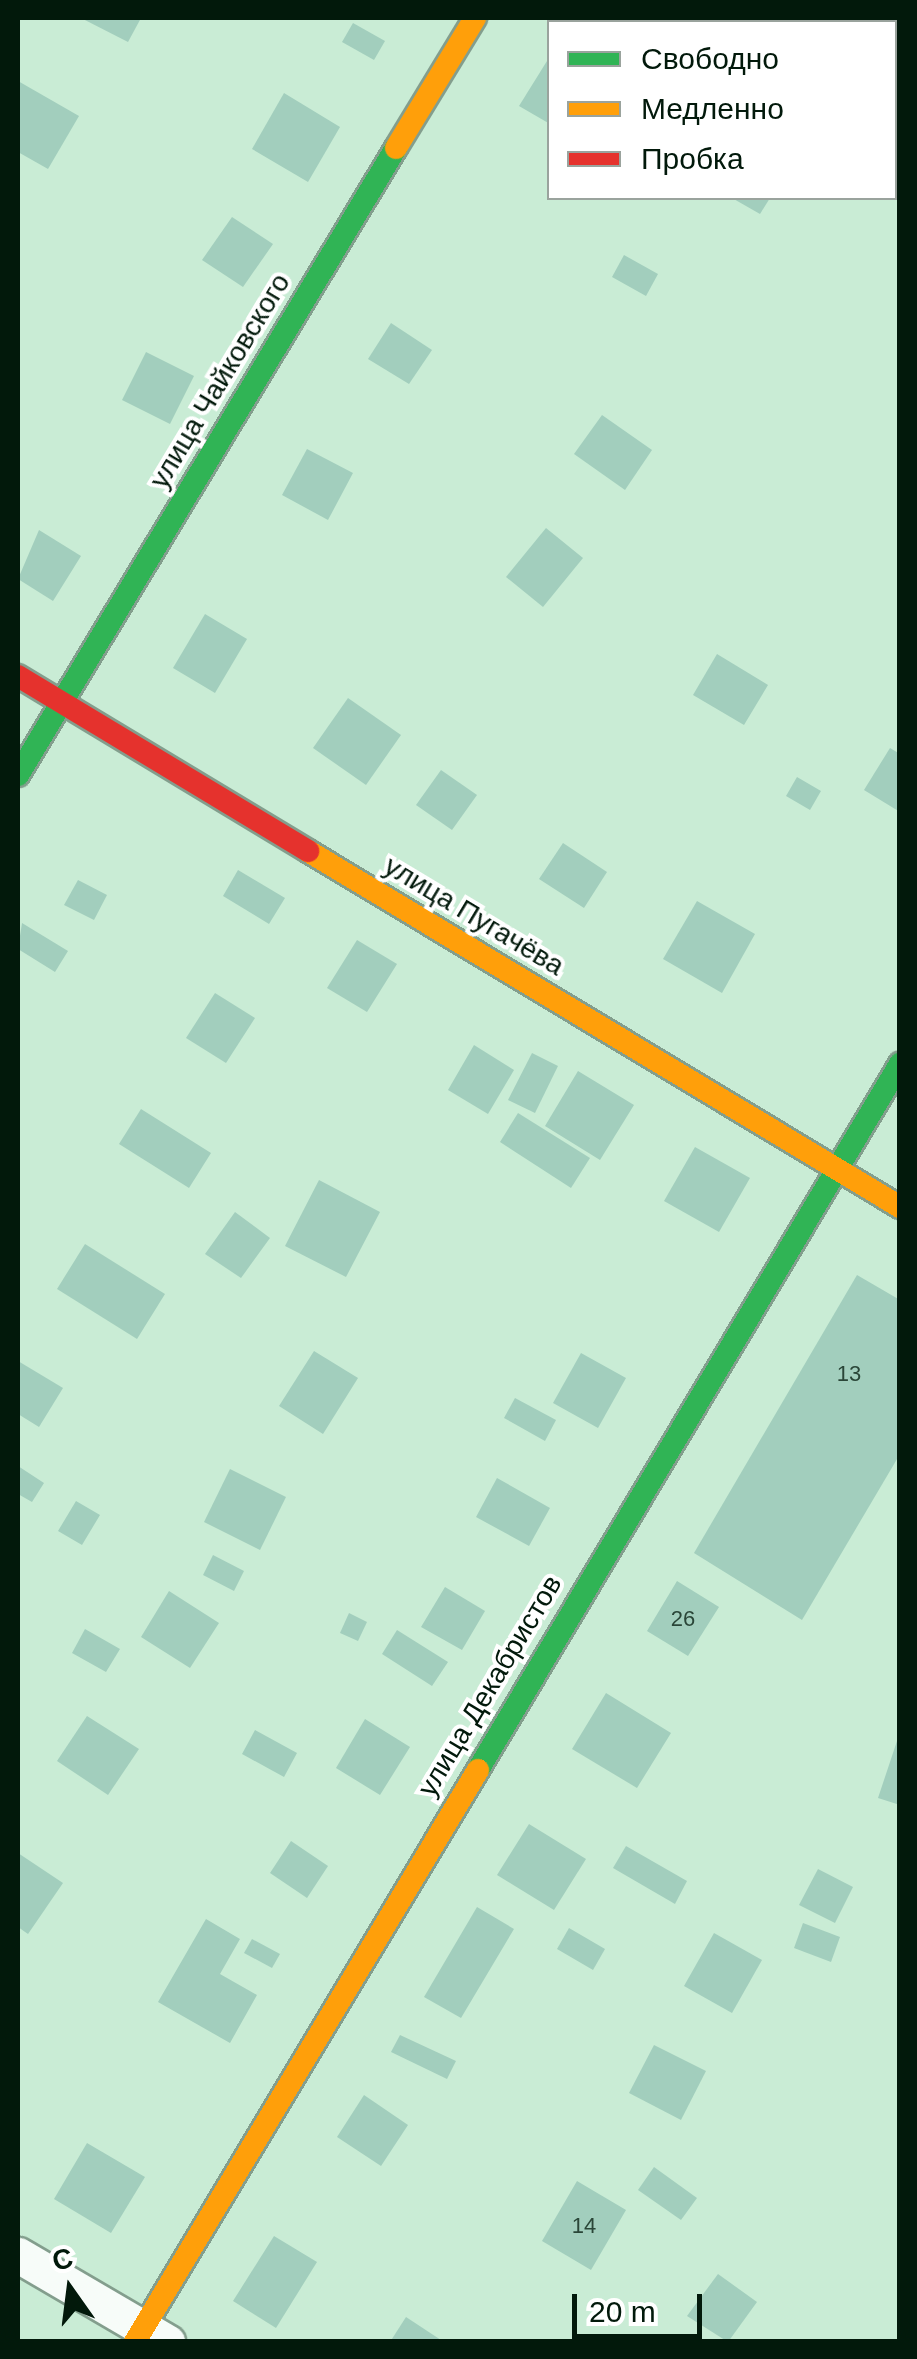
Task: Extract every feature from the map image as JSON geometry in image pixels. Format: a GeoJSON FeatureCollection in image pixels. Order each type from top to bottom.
{"type":"FeatureCollection","features":[{"type":"Feature","properties":{"kind":"street","name":"улица Чайковского"},"geometry":{"type":"LineString","coordinates":[[18,776],[475,18]]}},
{"type":"Feature","properties":{"kind":"street","name":"улица Пугачёва"},"geometry":{"type":"LineString","coordinates":[[18,676],[900,1207]]}},
{"type":"Feature","properties":{"kind":"street","name":"улица Декабристов"},"geometry":{"type":"LineString","coordinates":[[149,2337],[900,1064]]}},
{"type":"Feature","properties":{"kind":"street"},"geometry":{"type":"LineString","coordinates":[[18,2255],[149,2337]]}},
{"type":"Feature","properties":{"kind":"building"},"geometry":{"type":"Polygon","coordinates":[[[81,18],[141,18],[128,42],[81,18]]]}},
{"type":"Feature","properties":{"kind":"building"},"geometry":{"type":"Polygon","coordinates":[[[353,23],[385,41],[374,60],[342,42],[353,23]]]}},
{"type":"Feature","properties":{"kind":"building"},"geometry":{"type":"Polygon","coordinates":[[[547,61],[547,122],[519,106],[547,61]]]}},
{"type":"Feature","properties":{"kind":"building"},"geometry":{"type":"Polygon","coordinates":[[[18,81],[79,116],[48,169],[18,152],[18,81]]]}},
{"type":"Feature","properties":{"kind":"building"},"geometry":{"type":"Polygon","coordinates":[[[284,93],[340,127],[308,182],[252,149],[284,93]]]}},
{"type":"Feature","properties":{"kind":"building"},"geometry":{"type":"Polygon","coordinates":[[[736,200],[769,200],[760,214],[736,200]]]}},
{"type":"Feature","properties":{"kind":"building"},"geometry":{"type":"Polygon","coordinates":[[[232,217],[273,244],[243,287],[202,260],[232,217]]]}},
{"type":"Feature","properties":{"kind":"building"},"geometry":{"type":"Polygon","coordinates":[[[624,255],[658,274],[646,296],[612,277],[624,255]]]}},
{"type":"Feature","properties":{"kind":"building"},"geometry":{"type":"Polygon","coordinates":[[[391,323],[432,350],[409,384],[368,359],[391,323]]]}},
{"type":"Feature","properties":{"kind":"building"},"geometry":{"type":"Polygon","coordinates":[[[146,352],[194,376],[170,424],[122,400],[146,352]]]}},
{"type":"Feature","properties":{"kind":"building"},"geometry":{"type":"Polygon","coordinates":[[[602,415],[652,450],[625,490],[574,454],[602,415]]]}},
{"type":"Feature","properties":{"kind":"building"},"geometry":{"type":"Polygon","coordinates":[[[307,449],[353,473],[328,520],[282,495],[307,449]]]}},
{"type":"Feature","properties":{"kind":"building"},"geometry":{"type":"Polygon","coordinates":[[[546,528],[583,558],[543,607],[506,577],[546,528]]]}},
{"type":"Feature","properties":{"kind":"building"},"geometry":{"type":"Polygon","coordinates":[[[39,530],[81,556],[53,601],[18,579],[39,530]]]}},
{"type":"Feature","properties":{"kind":"building"},"geometry":{"type":"Polygon","coordinates":[[[205,614],[247,639],[215,693],[173,668],[205,614]]]}},
{"type":"Feature","properties":{"kind":"building"},"geometry":{"type":"Polygon","coordinates":[[[717,654],[768,685],[744,725],[693,695],[717,654]]]}},
{"type":"Feature","properties":{"kind":"building"},"geometry":{"type":"Polygon","coordinates":[[[348,698],[401,735],[366,785],[313,748],[348,698]]]}},
{"type":"Feature","properties":{"kind":"building"},"geometry":{"type":"Polygon","coordinates":[[[890,748],[900,754],[900,812],[864,790],[890,748]]]}},
{"type":"Feature","properties":{"kind":"building"},"geometry":{"type":"Polygon","coordinates":[[[441,770],[477,795],[452,830],[416,805],[441,770]]]}},
{"type":"Feature","properties":{"kind":"building"},"geometry":{"type":"Polygon","coordinates":[[[797,777],[821,791],[810,810],[786,796],[797,777]]]}},
{"type":"Feature","properties":{"kind":"building"},"geometry":{"type":"Polygon","coordinates":[[[563,843],[607,872],[584,908],[539,879],[563,843]]]}},
{"type":"Feature","properties":{"kind":"building"},"geometry":{"type":"Polygon","coordinates":[[[238,870],[285,898],[269,924],[223,896],[238,870]]]}},
{"type":"Feature","properties":{"kind":"building"},"geometry":{"type":"Polygon","coordinates":[[[78,880],[107,895],[94,920],[64,905],[78,880]]]}},
{"type":"Feature","properties":{"kind":"building"},"geometry":{"type":"Polygon","coordinates":[[[697,901],[755,934],[722,993],[663,959],[697,901]]]}},
{"type":"Feature","properties":{"kind":"building"},"geometry":{"type":"Polygon","coordinates":[[[22,923],[68,951],[55,972],[18,949],[22,923]]]}},
{"type":"Feature","properties":{"kind":"building"},"geometry":{"type":"Polygon","coordinates":[[[357,940],[397,964],[367,1012],[327,988],[357,940]]]}},
{"type":"Feature","properties":{"kind":"building"},"geometry":{"type":"Polygon","coordinates":[[[215,993],[255,1018],[226,1063],[186,1038],[215,993]]]}},
{"type":"Feature","properties":{"kind":"building"},"geometry":{"type":"Polygon","coordinates":[[[474,1045],[514,1070],[488,1114],[448,1090],[474,1045]]]}},
{"type":"Feature","properties":{"kind":"building"},"geometry":{"type":"Polygon","coordinates":[[[532,1053],[558,1066],[535,1113],[508,1100],[532,1053]]]}},
{"type":"Feature","properties":{"kind":"building"},"geometry":{"type":"Polygon","coordinates":[[[578,1071],[634,1105],[600,1160],[545,1126],[578,1071]]]}},
{"type":"Feature","properties":{"kind":"building"},"geometry":{"type":"Polygon","coordinates":[[[141,1109],[211,1153],[189,1188],[119,1144],[141,1109]]]}},
{"type":"Feature","properties":{"kind":"building"},"geometry":{"type":"Polygon","coordinates":[[[518,1113],[590,1158],[571,1188],[500,1142],[518,1113]]]}},
{"type":"Feature","properties":{"kind":"building"},"geometry":{"type":"Polygon","coordinates":[[[695,1147],[750,1178],[719,1232],[664,1201],[695,1147]]]}},
{"type":"Feature","properties":{"kind":"building"},"geometry":{"type":"Polygon","coordinates":[[[319,1180],[380,1212],[346,1277],[285,1246],[319,1180]]]}},
{"type":"Feature","properties":{"kind":"building"},"geometry":{"type":"Polygon","coordinates":[[[235,1212],[270,1238],[241,1278],[205,1254],[235,1212]]]}},
{"type":"Feature","properties":{"kind":"building"},"geometry":{"type":"Polygon","coordinates":[[[85,1244],[165,1294],[137,1339],[57,1289],[85,1244]]]}},
{"type":"Feature","properties":{"kind":"building"},"geometry":{"type":"Polygon","coordinates":[[[857,1275],[900,1300],[900,1454],[802,1620],[694,1553],[857,1275]]]}},
{"type":"Feature","properties":{"kind":"building"},"geometry":{"type":"Polygon","coordinates":[[[314,1351],[358,1378],[323,1434],[279,1406],[314,1351]]]}},
{"type":"Feature","properties":{"kind":"building"},"geometry":{"type":"Polygon","coordinates":[[[581,1353],[626,1378],[598,1428],[553,1403],[581,1353]]]}},
{"type":"Feature","properties":{"kind":"building"},"geometry":{"type":"Polygon","coordinates":[[[18,1361],[63,1388],[39,1427],[18,1414],[18,1361]]]}},
{"type":"Feature","properties":{"kind":"building"},"geometry":{"type":"Polygon","coordinates":[[[515,1398],[556,1420],[545,1441],[504,1418],[515,1398]]]}},
{"type":"Feature","properties":{"kind":"building"},"geometry":{"type":"Polygon","coordinates":[[[18,1466],[44,1483],[32,1502],[18,1494],[18,1466]]]}},
{"type":"Feature","properties":{"kind":"building"},"geometry":{"type":"Polygon","coordinates":[[[230,1469],[286,1497],[260,1550],[204,1522],[230,1469]]]}},
{"type":"Feature","properties":{"kind":"building"},"geometry":{"type":"Polygon","coordinates":[[[497,1478],[550,1508],[529,1546],[476,1517],[497,1478]]]}},
{"type":"Feature","properties":{"kind":"building"},"geometry":{"type":"Polygon","coordinates":[[[76,1501],[100,1515],[82,1545],[58,1531],[76,1501]]]}},
{"type":"Feature","properties":{"kind":"building"},"geometry":{"type":"Polygon","coordinates":[[[213,1555],[244,1571],[234,1591],[203,1575],[213,1555]]]}},
{"type":"Feature","properties":{"kind":"building"},"geometry":{"type":"Polygon","coordinates":[[[677,1581],[719,1607],[688,1656],[647,1631],[677,1581]]]}},
{"type":"Feature","properties":{"kind":"building"},"geometry":{"type":"Polygon","coordinates":[[[445,1587],[485,1611],[462,1650],[421,1627],[445,1587]]]}},
{"type":"Feature","properties":{"kind":"building"},"geometry":{"type":"Polygon","coordinates":[[[169,1591],[219,1623],[190,1668],[141,1637],[169,1591]]]}},
{"type":"Feature","properties":{"kind":"building"},"geometry":{"type":"Polygon","coordinates":[[[349,1613],[367,1622],[358,1641],[340,1633],[349,1613]]]}},
{"type":"Feature","properties":{"kind":"building"},"geometry":{"type":"Polygon","coordinates":[[[85,1629],[120,1649],[106,1672],[72,1653],[85,1629]]]}},
{"type":"Feature","properties":{"kind":"building"},"geometry":{"type":"Polygon","coordinates":[[[397,1630],[448,1662],[432,1686],[382,1654],[397,1630]]]}},
{"type":"Feature","properties":{"kind":"building"},"geometry":{"type":"Polygon","coordinates":[[[606,1693],[671,1733],[637,1788],[572,1749],[606,1693]]]}},
{"type":"Feature","properties":{"kind":"building"},"geometry":{"type":"Polygon","coordinates":[[[87,1716],[139,1749],[108,1795],[57,1761],[87,1716]]]}},
{"type":"Feature","properties":{"kind":"building"},"geometry":{"type":"Polygon","coordinates":[[[365,1719],[410,1747],[380,1795],[336,1768],[365,1719]]]}},
{"type":"Feature","properties":{"kind":"building"},"geometry":{"type":"Polygon","coordinates":[[[255,1730],[297,1753],[284,1777],[242,1754],[255,1730]]]}},
{"type":"Feature","properties":{"kind":"building"},"geometry":{"type":"Polygon","coordinates":[[[900,1735],[900,1805],[878,1798],[900,1735]]]}},
{"type":"Feature","properties":{"kind":"building"},"geometry":{"type":"Polygon","coordinates":[[[529,1824],[586,1859],[554,1910],[497,1875],[529,1824]]]}},
{"type":"Feature","properties":{"kind":"building"},"geometry":{"type":"Polygon","coordinates":[[[291,1841],[328,1866],[307,1898],[270,1873],[291,1841]]]}},
{"type":"Feature","properties":{"kind":"building"},"geometry":{"type":"Polygon","coordinates":[[[626,1846],[687,1881],[675,1904],[613,1868],[626,1846]]]}},
{"type":"Feature","properties":{"kind":"building"},"geometry":{"type":"Polygon","coordinates":[[[18,1853],[63,1883],[28,1934],[18,1927],[18,1853]]]}},
{"type":"Feature","properties":{"kind":"building"},"geometry":{"type":"Polygon","coordinates":[[[818,1869],[853,1887],[835,1923],[799,1905],[818,1869]]]}},
{"type":"Feature","properties":{"kind":"building"},"geometry":{"type":"Polygon","coordinates":[[[477,1907],[514,1929],[461,2018],[424,1997],[477,1907]]]}},
{"type":"Feature","properties":{"kind":"building"},"geometry":{"type":"Polygon","coordinates":[[[206,1919],[240,1939],[220,1974],[257,1995],[230,2043],[158,2002],[206,1919]]]}},
{"type":"Feature","properties":{"kind":"building"},"geometry":{"type":"Polygon","coordinates":[[[803,1923],[840,1937],[831,1962],[794,1948],[803,1923]]]}},
{"type":"Feature","properties":{"kind":"building"},"geometry":{"type":"Polygon","coordinates":[[[569,1928],[605,1949],[593,1970],[557,1949],[569,1928]]]}},
{"type":"Feature","properties":{"kind":"building"},"geometry":{"type":"Polygon","coordinates":[[[714,1933],[762,1960],[732,2013],[684,1986],[714,1933]]]}},
{"type":"Feature","properties":{"kind":"building"},"geometry":{"type":"Polygon","coordinates":[[[252,1939],[280,1954],[272,1968],[244,1953],[252,1939]]]}},
{"type":"Feature","properties":{"kind":"building"},"geometry":{"type":"Polygon","coordinates":[[[400,2035],[456,2061],[447,2079],[391,2052],[400,2035]]]}},
{"type":"Feature","properties":{"kind":"building"},"geometry":{"type":"Polygon","coordinates":[[[654,2045],[706,2071],[681,2120],[629,2093],[654,2045]]]}},
{"type":"Feature","properties":{"kind":"building"},"geometry":{"type":"Polygon","coordinates":[[[364,2095],[408,2125],[381,2166],[337,2137],[364,2095]]]}},
{"type":"Feature","properties":{"kind":"building"},"geometry":{"type":"Polygon","coordinates":[[[87,2143],[145,2177],[111,2233],[54,2199],[87,2143]]]}},
{"type":"Feature","properties":{"kind":"building"},"geometry":{"type":"Polygon","coordinates":[[[654,2167],[697,2198],[681,2220],[638,2190],[654,2167]]]}},
{"type":"Feature","properties":{"kind":"building"},"geometry":{"type":"Polygon","coordinates":[[[577,2181],[626,2210],[591,2270],[542,2241],[577,2181]]]}},
{"type":"Feature","properties":{"kind":"building"},"geometry":{"type":"Polygon","coordinates":[[[274,2236],[317,2262],[276,2328],[233,2301],[274,2236]]]}},
{"type":"Feature","properties":{"kind":"building"},"geometry":{"type":"Polygon","coordinates":[[[718,2274],[757,2302],[728,2342],[687,2316],[718,2274]]]}},
{"type":"Feature","properties":{"kind":"building"},"geometry":{"type":"Polygon","coordinates":[[[406,2317],[444,2342],[390,2342],[406,2317]]]}},
{"type":"Feature","properties":{"kind":"traffic: fast"},"geometry":{"type":"LineString","coordinates":[[18,775],[396,148]]}},
{"type":"Feature","properties":{"kind":"traffic: fast"},"geometry":{"type":"LineString","coordinates":[[478,1770],[900,1064]]}},
{"type":"Feature","properties":{"kind":"traffic: slow"},"geometry":{"type":"LineString","coordinates":[[396,148],[475,18]]}},
{"type":"Feature","properties":{"kind":"traffic: slow"},"geometry":{"type":"LineString","coordinates":[[308,851],[900,1207]]}},
{"type":"Feature","properties":{"kind":"traffic: slow"},"geometry":{"type":"LineString","coordinates":[[135,2342],[478,1770]]}},
{"type":"Feature","properties":{"kind":"traffic: jam"},"geometry":{"type":"LineString","coordinates":[[18,676],[308,851]]}}]}
